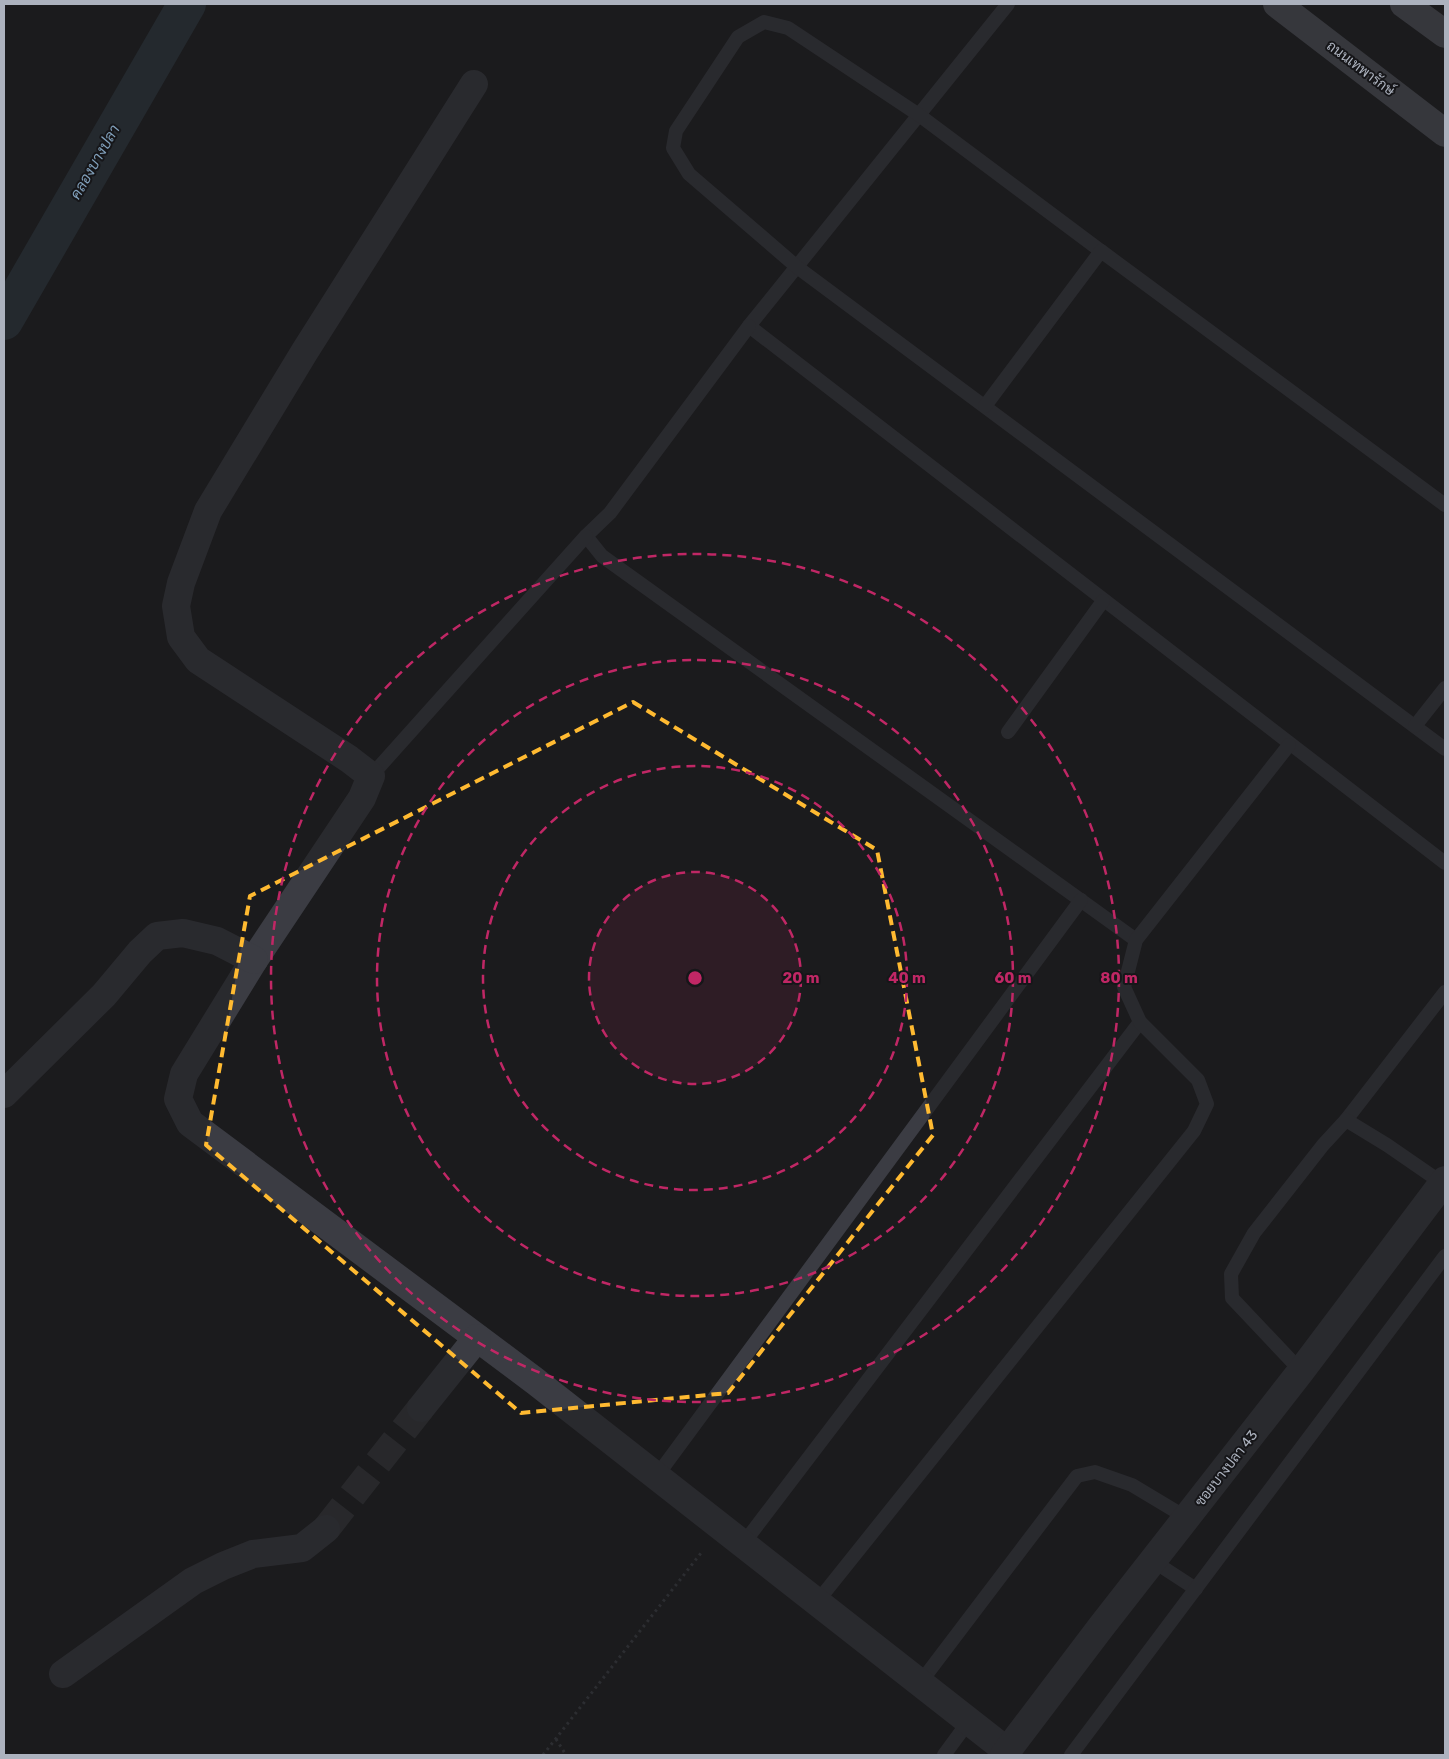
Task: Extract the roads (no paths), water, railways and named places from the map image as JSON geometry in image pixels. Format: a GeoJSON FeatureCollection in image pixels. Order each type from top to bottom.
{"type":"FeatureCollection","features":[{"type":"Feature","properties":{"kind":"main road","name":"ถนนเทพารักษ์"},"geometry":{"type":"LineString","coordinates":[[1277,4],[1445,132]]}},
{"type":"Feature","properties":{"kind":"main road"},"geometry":{"type":"LineString","coordinates":[[1404,4],[1445,34]]}},
{"type":"Feature","properties":{"kind":"street"},"geometry":{"type":"LineString","coordinates":[[474,84],[305,351],[208,511],[181,583],[176,606],[181,637],[198,660],[349,759],[371,776],[362,798],[254,960],[184,1074],[178,1099],[190,1124],[477,1338],[970,1721],[1006,1753]]}},
{"type":"Feature","properties":{"kind":"street"},"geometry":{"type":"LineString","coordinates":[[4,1094],[104,995],[140,952],[157,936],[184,933],[217,941],[254,960]]}},
{"type":"Feature","properties":{"kind":"street","name":"ซอยบางปลา 43"},"geometry":{"type":"LineString","coordinates":[[1006,1753],[1153,1560],[1301,1371],[1444,1182]]}},
{"type":"Feature","properties":{"kind":"street"},"geometry":{"type":"LineString","coordinates":[[421,1408],[477,1338]]}},
{"type":"Feature","properties":{"kind":"street"},"geometry":{"type":"LineString","coordinates":[[63,1674],[193,1581],[253,1554],[302,1548],[326,1529]]}},
{"type":"Feature","properties":{"kind":"lane"},"geometry":{"type":"LineString","coordinates":[[371,776],[586,536],[610,513],[749,326],[1008,4]]}},
{"type":"Feature","properties":{"kind":"lane"},"geometry":{"type":"LineString","coordinates":[[1445,505],[919,115],[788,28],[764,22],[738,37],[676,131],[673,148],[689,174],[797,267],[1445,749]]}},
{"type":"Feature","properties":{"kind":"lane"},"geometry":{"type":"LineString","coordinates":[[985,406],[1101,251]]}},
{"type":"Feature","properties":{"kind":"lane"},"geometry":{"type":"LineString","coordinates":[[749,326],[1445,864]]}},
{"type":"Feature","properties":{"kind":"lane"},"geometry":{"type":"LineString","coordinates":[[586,536],[602,556],[1136,940]]}},
{"type":"Feature","properties":{"kind":"lane"},"geometry":{"type":"LineString","coordinates":[[1008,732],[1103,601]]}},
{"type":"Feature","properties":{"kind":"lane"},"geometry":{"type":"LineString","coordinates":[[1415,726],[1445,688]]}},
{"type":"Feature","properties":{"kind":"lane"},"geometry":{"type":"LineString","coordinates":[[817,1602],[1194,1131],[1207,1104],[1198,1080],[1140,1022],[1124,987],[1136,940],[1289,745]]}},
{"type":"Feature","properties":{"kind":"lane"},"geometry":{"type":"LineString","coordinates":[[656,1477],[1081,900]]}},
{"type":"Feature","properties":{"kind":"lane"},"geometry":{"type":"LineString","coordinates":[[1301,1371],[1232,1298],[1230,1274],[1254,1233],[1323,1145],[1346,1120],[1445,992]]}},
{"type":"Feature","properties":{"kind":"lane"},"geometry":{"type":"LineString","coordinates":[[743,1544],[1140,1022]]}},
{"type":"Feature","properties":{"kind":"lane"},"geometry":{"type":"LineString","coordinates":[[1346,1120],[1387,1144],[1444,1182]]}},
{"type":"Feature","properties":{"kind":"lane"},"geometry":{"type":"LineString","coordinates":[[1071,1755],[1445,1256]]}},
{"type":"Feature","properties":{"kind":"lane"},"geometry":{"type":"LineString","coordinates":[[920,1683],[1077,1476],[1095,1472],[1132,1485],[1187,1518]]}},
{"type":"Feature","properties":{"kind":"lane"},"geometry":{"type":"LineString","coordinates":[[1153,1560],[1196,1589]]}},
{"type":"Feature","properties":{"kind":"lane"},"geometry":{"type":"LineString","coordinates":[[944,1755],[970,1721]]}},
{"type":"Feature","properties":{"kind":"waterway","name":"คลองบางปลา"},"geometry":{"type":"LineString","coordinates":[[4,321],[187,4]]}},
{"type":"Feature","properties":{"kind":"tunnel"},"geometry":{"type":"LineString","coordinates":[[326,1529],[421,1408]]}}]}
